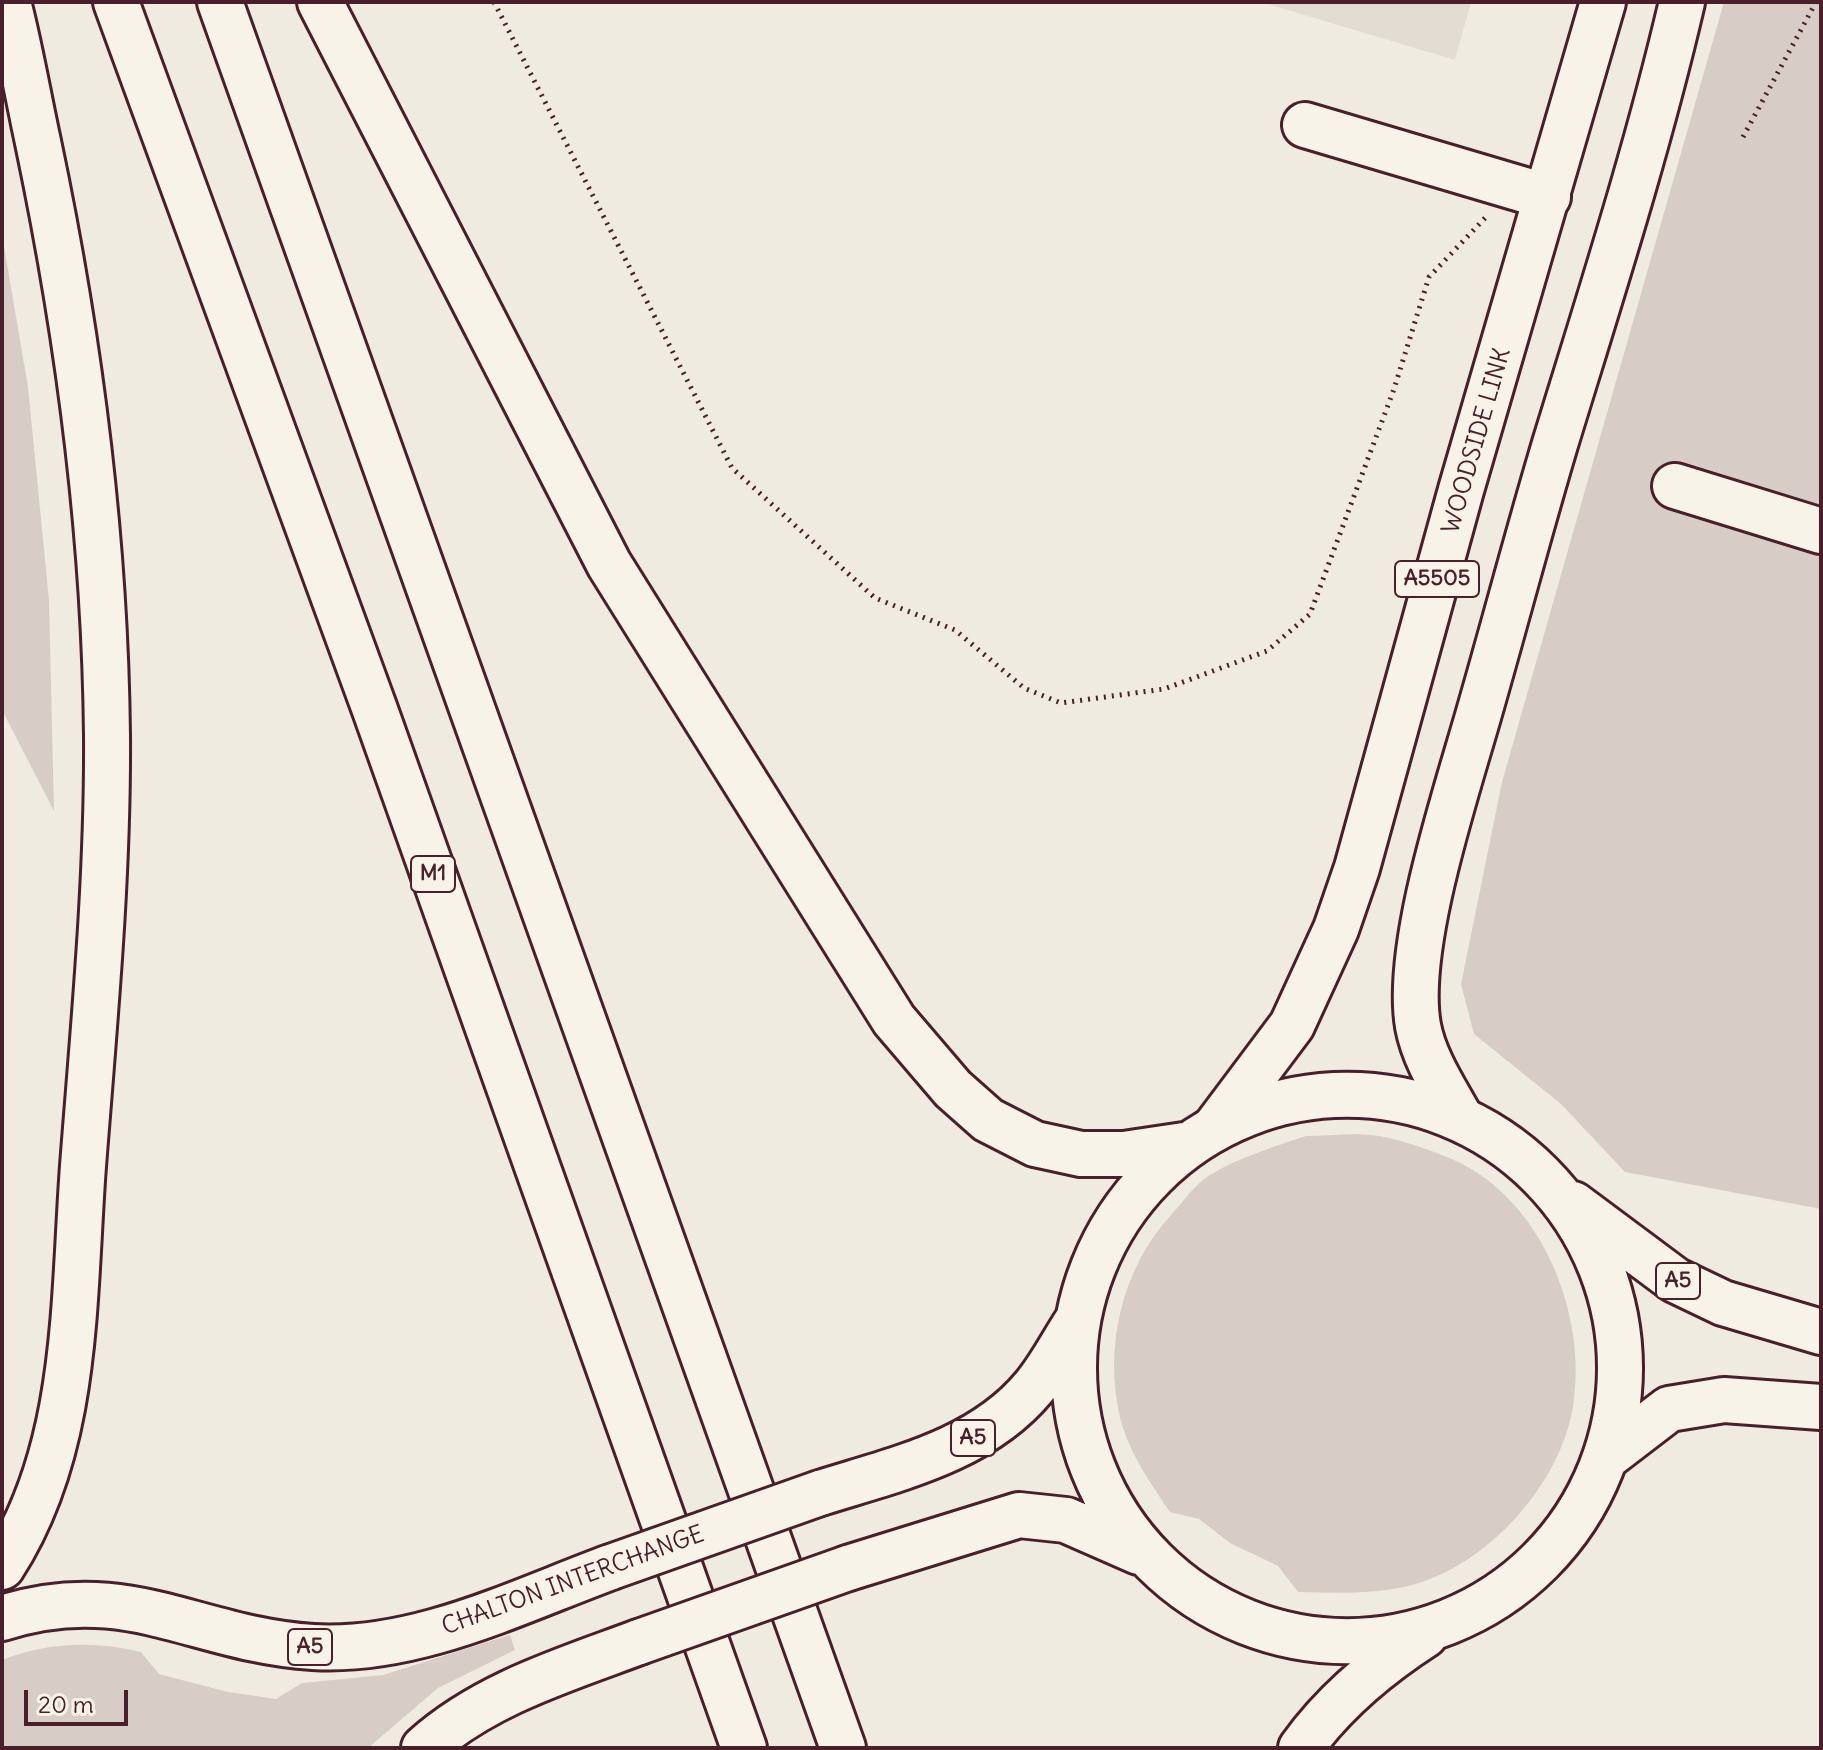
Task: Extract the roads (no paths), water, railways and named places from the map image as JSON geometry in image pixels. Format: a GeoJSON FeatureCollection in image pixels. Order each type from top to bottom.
{"type":"FeatureCollection","features":[{"type":"Feature","properties":{"kind":"main road"},"geometry":{"type":"LineString","coordinates":[[2,1567],[24,1533],[43,1489],[69,1371],[105,844],[107,735],[101,586],[84,411],[59,240],[8,2]]}},
{"type":"Feature","properties":{"kind":"main road","name":"M1"},"geometry":{"type":"LineString","coordinates":[[116,2],[375,710],[744,1748]]}},
{"type":"Feature","properties":{"kind":"main road"},"geometry":{"type":"LineString","coordinates":[[220,2],[485,754],[843,1748]]}},
{"type":"Feature","properties":{"kind":"main road"},"geometry":{"type":"LineString","coordinates":[[320,2],[609,564],[894,1020],[953,1089],[988,1120],[1035,1144],[1081,1154],[1124,1154],[1202,1136]]}},
{"type":"Feature","properties":{"kind":"main road","name":"WOODSIDE LINK"},"geometry":{"type":"LineString","coordinates":[[1202,1136],[1292,1025],[1336,929],[1531,192],[1603,2]]}},
{"type":"Feature","properties":{"kind":"main road","name":"A5505"},"geometry":{"type":"LineString","coordinates":[[1461,1119],[1433,1069],[1418,1026],[1417,977],[1427,914],[1446,828],[1550,464],[1653,124],[1682,2]]}},
{"type":"Feature","properties":{"kind":"main road"},"geometry":{"type":"LineString","coordinates":[[1305,125],[1531,192]]}},
{"type":"Feature","properties":{"kind":"main road"},"geometry":{"type":"LineString","coordinates":[[1675,486],[1821,531]]}},
{"type":"Feature","properties":{"kind":"main road","name":"CHALTON INTERCHANGE"},"geometry":{"type":"LineString","coordinates":[[1329,1095],[1373,1095],[1414,1101],[1461,1119],[1530,1165],[1555,1191],[1594,1250],[1617,1323],[1620,1387],[1605,1458],[1576,1517],[1549,1552],[1523,1577],[1481,1606],[1437,1628],[1388,1638],[1346,1640],[1304,1637],[1267,1628],[1205,1601],[1149,1556],[1119,1521],[1098,1486],[1082,1437],[1073,1368],[1079,1317],[1091,1272],[1108,1235],[1140,1190],[1202,1136],[1272,1105],[1329,1095]]}},
{"type":"Feature","properties":{"kind":"main road","name":"A5"},"geometry":{"type":"LineString","coordinates":[[1555,1191],[1675,1280],[1723,1303],[1821,1332]]}},
{"type":"Feature","properties":{"kind":"main road","name":"CHALTON INTERCHANGE"},"geometry":{"type":"LineString","coordinates":[[2,1618],[63,1604],[103,1603],[151,1611],[279,1644],[356,1646],[439,1630],[820,1493],[940,1455],[978,1435],[1010,1412],[1035,1386],[1079,1317]]}},
{"type":"Feature","properties":{"kind":"main road"},"geometry":{"type":"LineString","coordinates":[[1605,1458],[1669,1409],[1724,1400],[1821,1407]]}},
{"type":"Feature","properties":{"kind":"main road","name":"CHALTON INTERCHANGE"},"geometry":{"type":"LineString","coordinates":[[424,1748],[485,1705],[541,1679],[848,1568],[1019,1515],[1066,1520],[1149,1556]]}},
{"type":"Feature","properties":{"kind":"main road"},"geometry":{"type":"LineString","coordinates":[[1301,1748],[1317,1725],[1359,1683],[1437,1628]]}}]}
